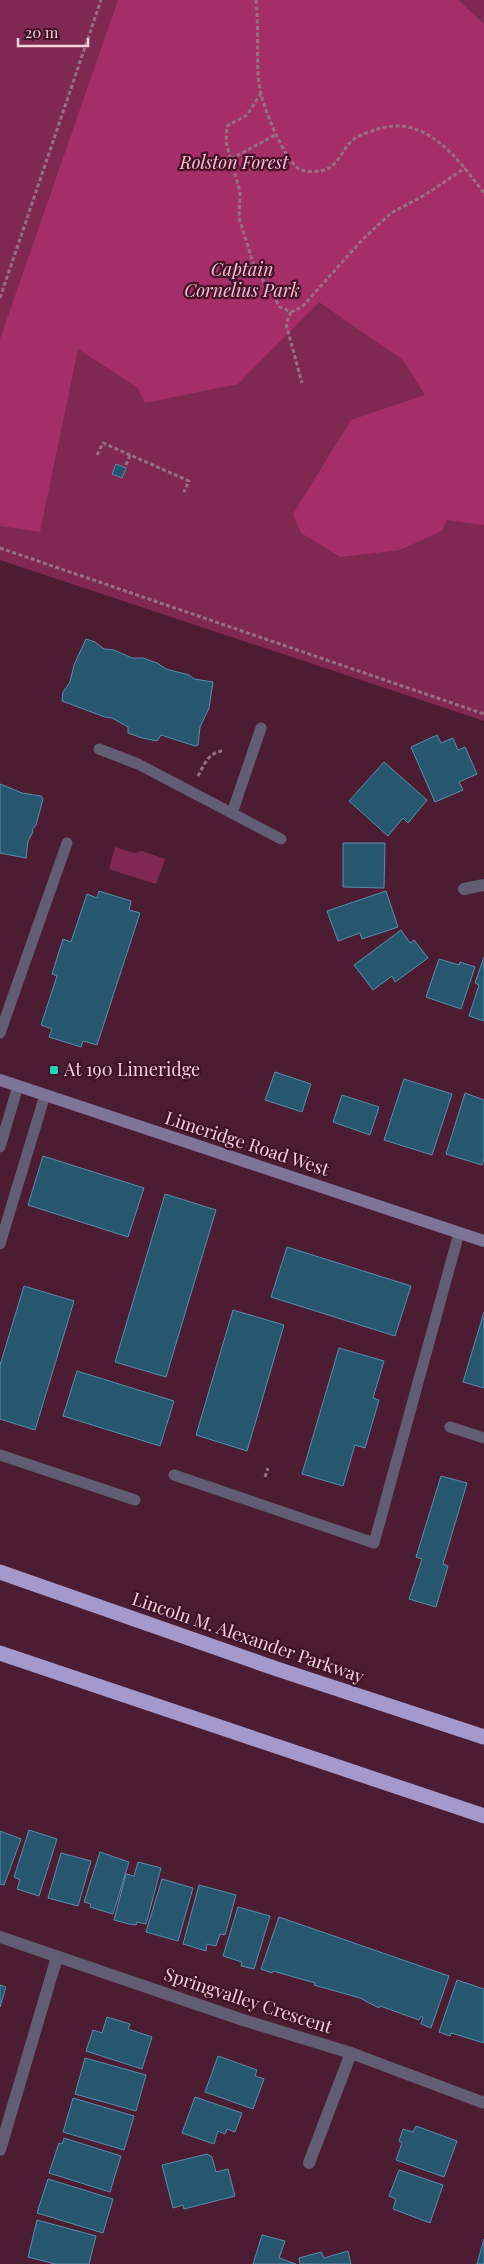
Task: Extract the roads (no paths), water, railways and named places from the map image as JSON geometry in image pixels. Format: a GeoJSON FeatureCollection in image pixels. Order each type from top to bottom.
{"type":"FeatureCollection","features":[{"type":"Feature","properties":{"kind":"highway","name":"Lincoln M. Alexander Parkway"},"geometry":{"type":"LineString","coordinates":[[0,1572],[276,1669],[484,1737]]}},
{"type":"Feature","properties":{"kind":"highway"},"geometry":{"type":"LineString","coordinates":[[0,1653],[484,1816]]}},
{"type":"Feature","properties":{"kind":"street"},"geometry":{"type":"LineString","coordinates":[[464,889],[484,885]]}},
{"type":"Feature","properties":{"kind":"street","name":"Limeridge Road West"},"geometry":{"type":"LineString","coordinates":[[0,1080],[484,1241]]}},
{"type":"Feature","properties":{"kind":"street","name":"Springvalley Crescent"},"geometry":{"type":"LineString","coordinates":[[0,1937],[243,2020],[351,2052],[484,2103]]}},
{"type":"Feature","properties":{"kind":"street"},"geometry":{"type":"LineString","coordinates":[[0,2150],[58,1957]]}},
{"type":"Feature","properties":{"kind":"street"},"geometry":{"type":"LineString","coordinates":[[309,2163],[351,2052]]}},
{"type":"Feature","properties":{"kind":"lane"},"geometry":{"type":"LineString","coordinates":[[232,813],[261,728]]}},
{"type":"Feature","properties":{"kind":"lane"},"geometry":{"type":"LineString","coordinates":[[99,749],[138,764],[281,839]]}},
{"type":"Feature","properties":{"kind":"lane"},"geometry":{"type":"LineString","coordinates":[[0,1033],[67,843]]}},
{"type":"Feature","properties":{"kind":"lane"},"geometry":{"type":"LineString","coordinates":[[0,1147],[18,1086]]}},
{"type":"Feature","properties":{"kind":"lane"},"geometry":{"type":"LineString","coordinates":[[0,1244],[45,1095]]}},
{"type":"Feature","properties":{"kind":"lane"},"geometry":{"type":"LineString","coordinates":[[174,1475],[374,1544],[459,1233]]}},
{"type":"Feature","properties":{"kind":"lane"},"geometry":{"type":"LineString","coordinates":[[450,1427],[484,1438]]}},
{"type":"Feature","properties":{"kind":"lane"},"geometry":{"type":"LineString","coordinates":[[0,1455],[135,1500]]}},
{"type":"Feature","properties":{"kind":"place","name":"At 190 Limeridge"},"geometry":{"type":"Point","coordinates":[54,1070]}},
{"type":"Feature","properties":{"kind":"park label","name":"Rolston Forest"},"geometry":{"type":"Point","coordinates":[234,163]}},
{"type":"Feature","properties":{"kind":"park label","name":"Captain Cornelius Park"},"geometry":{"type":"Point","coordinates":[242,280]}}]}
